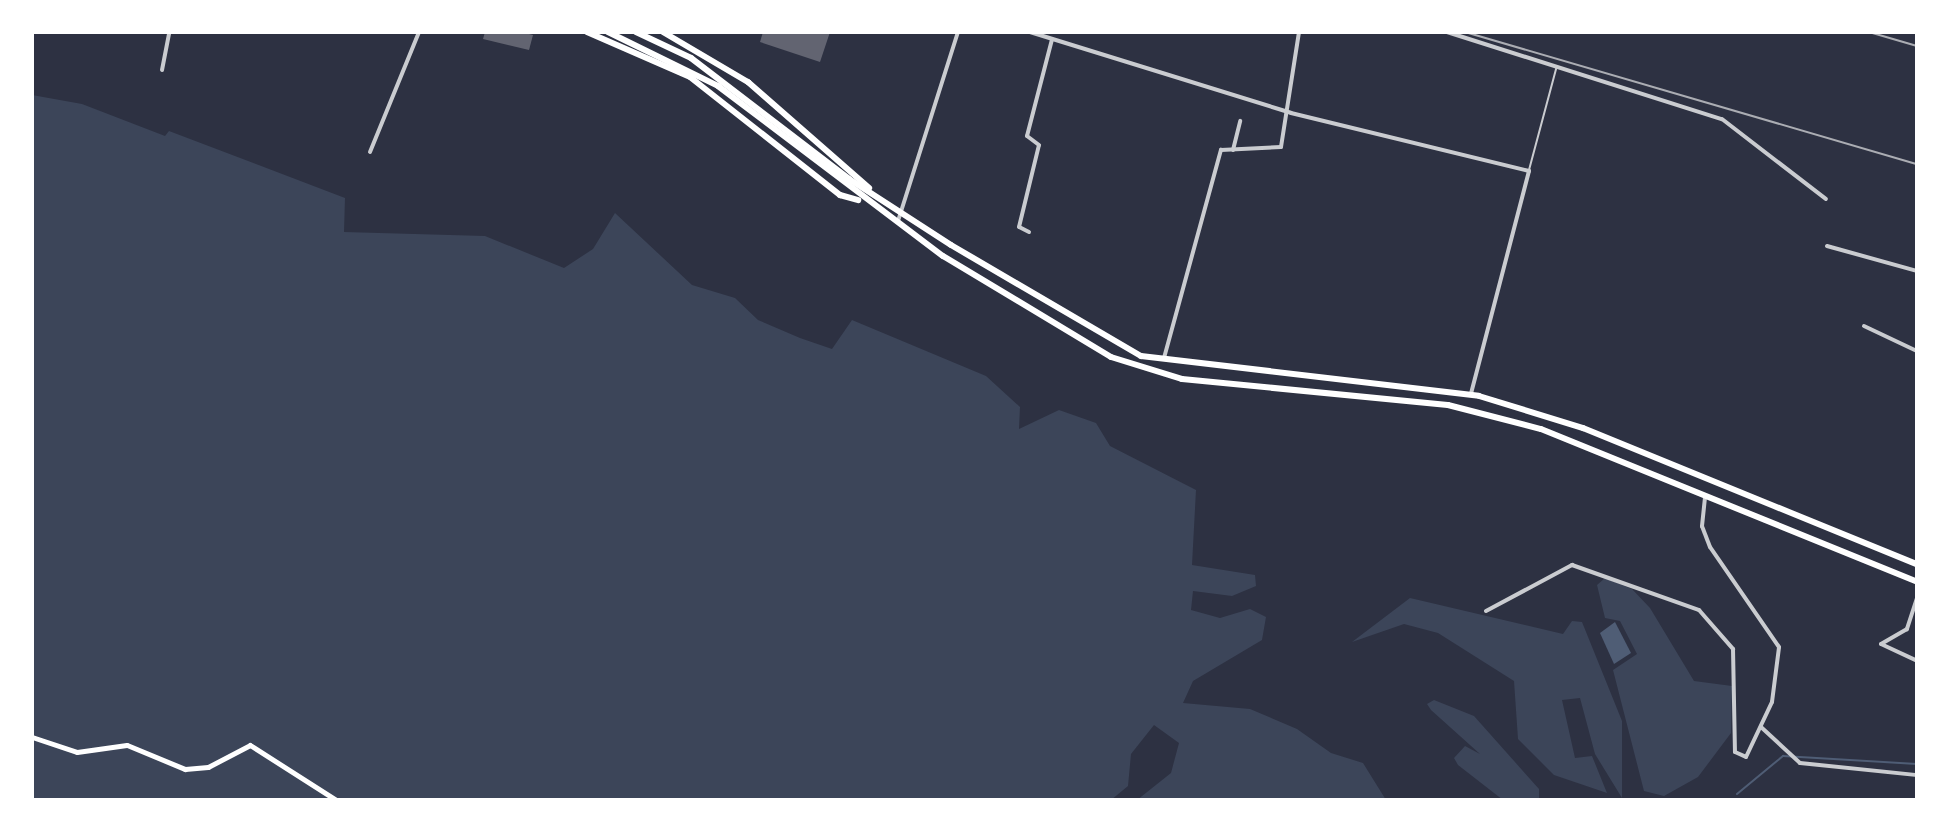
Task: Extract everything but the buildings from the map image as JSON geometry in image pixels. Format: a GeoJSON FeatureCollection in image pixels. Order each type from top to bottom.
{"type":"FeatureCollection","features":[{"type":"Feature","properties":{"kind":"highway"},"geometry":{"type":"LineString","coordinates":[[587,32],[690,77],[840,195],[865,202]]}},
{"type":"Feature","properties":{"kind":"highway"},"geometry":{"type":"LineString","coordinates":[[608,32],[718,86],[841,185],[897,224],[1069,337],[1139,368],[1230,386],[1468,409],[1541,429],[1917,582]]}},
{"type":"Feature","properties":{"kind":"highway"},"geometry":{"type":"LineString","coordinates":[[636,32],[724,80],[849,179],[1089,331],[1164,361],[1471,393],[1545,414],[1917,564]]}},
{"type":"Feature","properties":{"kind":"highway"},"geometry":{"type":"LineString","coordinates":[[663,32],[796,118],[874,193]]}},
{"type":"Feature","properties":{"kind":"highway"},"geometry":{"type":"LineString","coordinates":[[1468,409],[1471,393]]}},
{"type":"Feature","properties":{"kind":"main road"},"geometry":{"type":"LineString","coordinates":[[32,737],[77,752],[127,745],[185,769],[208,767],[250,745],[336,800]]}},
{"type":"Feature","properties":{"kind":"street"},"geometry":{"type":"LineString","coordinates":[[162,70],[169,32]]}},
{"type":"Feature","properties":{"kind":"street"},"geometry":{"type":"LineString","coordinates":[[370,152],[419,32]]}},
{"type":"Feature","properties":{"kind":"street"},"geometry":{"type":"LineString","coordinates":[[897,224],[958,32]]}},
{"type":"Feature","properties":{"kind":"street"},"geometry":{"type":"LineString","coordinates":[[1030,32],[1291,113],[1529,171],[1471,393]]}},
{"type":"Feature","properties":{"kind":"street"},"geometry":{"type":"LineString","coordinates":[[1164,361],[1198,217],[1221,150],[1281,147],[1291,113],[1299,32]]}},
{"type":"Feature","properties":{"kind":"street"},"geometry":{"type":"LineString","coordinates":[[1447,32],[1521,58],[1722,119],[1826,199]]}},
{"type":"Feature","properties":{"kind":"street"},"geometry":{"type":"LineString","coordinates":[[1029,232],[1019,227],[1039,145],[1027,136],[1052,39]]}},
{"type":"Feature","properties":{"kind":"street"},"geometry":{"type":"LineString","coordinates":[[1233,150],[1240,121]]}},
{"type":"Feature","properties":{"kind":"street"},"geometry":{"type":"LineString","coordinates":[[1827,246],[1917,271]]}},
{"type":"Feature","properties":{"kind":"street"},"geometry":{"type":"LineString","coordinates":[[1864,326],[1917,351]]}},
{"type":"Feature","properties":{"kind":"street"},"geometry":{"type":"LineString","coordinates":[[1486,611],[1572,565],[1699,610],[1733,649],[1736,756],[1749,754],[1761,727],[1779,647],[1710,547],[1702,526],[1705,497]]}},
{"type":"Feature","properties":{"kind":"street"},"geometry":{"type":"LineString","coordinates":[[1917,598],[1907,629],[1881,644],[1917,661]]}},
{"type":"Feature","properties":{"kind":"street"},"geometry":{"type":"LineString","coordinates":[[1761,727],[1800,763],[1917,775]]}},
{"type":"Feature","properties":{"kind":"lane"},"geometry":{"type":"LineString","coordinates":[[1529,171],[1556,69]]}},
{"type":"Feature","properties":{"kind":"shaded area"},"geometry":{"type":"Polygon","coordinates":[[[32,95],[82,104],[165,136],[169,131],[345,198],[344,232],[485,236],[564,268],[593,249],[615,213],[692,285],[735,298],[758,320],[832,349],[852,320],[986,376],[1020,407],[1019,429],[1059,410],[1096,423],[1110,446],[1196,490],[1192,565],[1255,575],[1256,586],[1232,596],[1193,591],[1191,610],[1220,618],[1250,609],[1266,617],[1262,640],[1193,681],[1183,703],[1250,709],[1297,729],[1331,753],[1363,763],[1386,800],[1137,800],[1171,773],[1179,743],[1154,725],[1131,754],[1128,786],[1111,800],[32,800],[32,95]]]}},
{"type":"Feature","properties":{"kind":"shaded area"},"geometry":{"type":"Polygon","coordinates":[[[1605,578],[1632,589],[1650,608],[1694,681],[1732,686],[1731,733],[1698,777],[1664,796],[1644,791],[1613,670],[1637,654],[1620,621],[1605,618],[1597,585],[1605,578]]]}},
{"type":"Feature","properties":{"kind":"shaded area"},"geometry":{"type":"Polygon","coordinates":[[[1410,598],[1563,634],[1572,621],[1582,622],[1622,721],[1622,798],[1595,754],[1580,698],[1562,700],[1575,758],[1592,756],[1607,793],[1554,775],[1518,739],[1514,681],[1438,633],[1404,624],[1352,642],[1410,598]]]}},
{"type":"Feature","properties":{"kind":"shaded area"},"geometry":{"type":"Polygon","coordinates":[[[1615,622],[1631,653],[1614,664],[1600,633],[1615,622]]]}},
{"type":"Feature","properties":{"kind":"shaded area"},"geometry":{"type":"Polygon","coordinates":[[[1434,700],[1474,716],[1539,789],[1539,800],[1503,800],[1458,765],[1454,758],[1465,746],[1480,754],[1431,710],[1427,704],[1434,700]]]}},
{"type":"Feature","properties":{"kind":"waterway"},"geometry":{"type":"LineString","coordinates":[[1737,794],[1783,756],[1917,764]]}},
{"type":"Feature","properties":{"kind":"railway"},"geometry":{"type":"LineString","coordinates":[[1465,32],[1917,164]]}},
{"type":"Feature","properties":{"kind":"railway"},"geometry":{"type":"LineString","coordinates":[[1869,32],[1917,46]]}}]}
